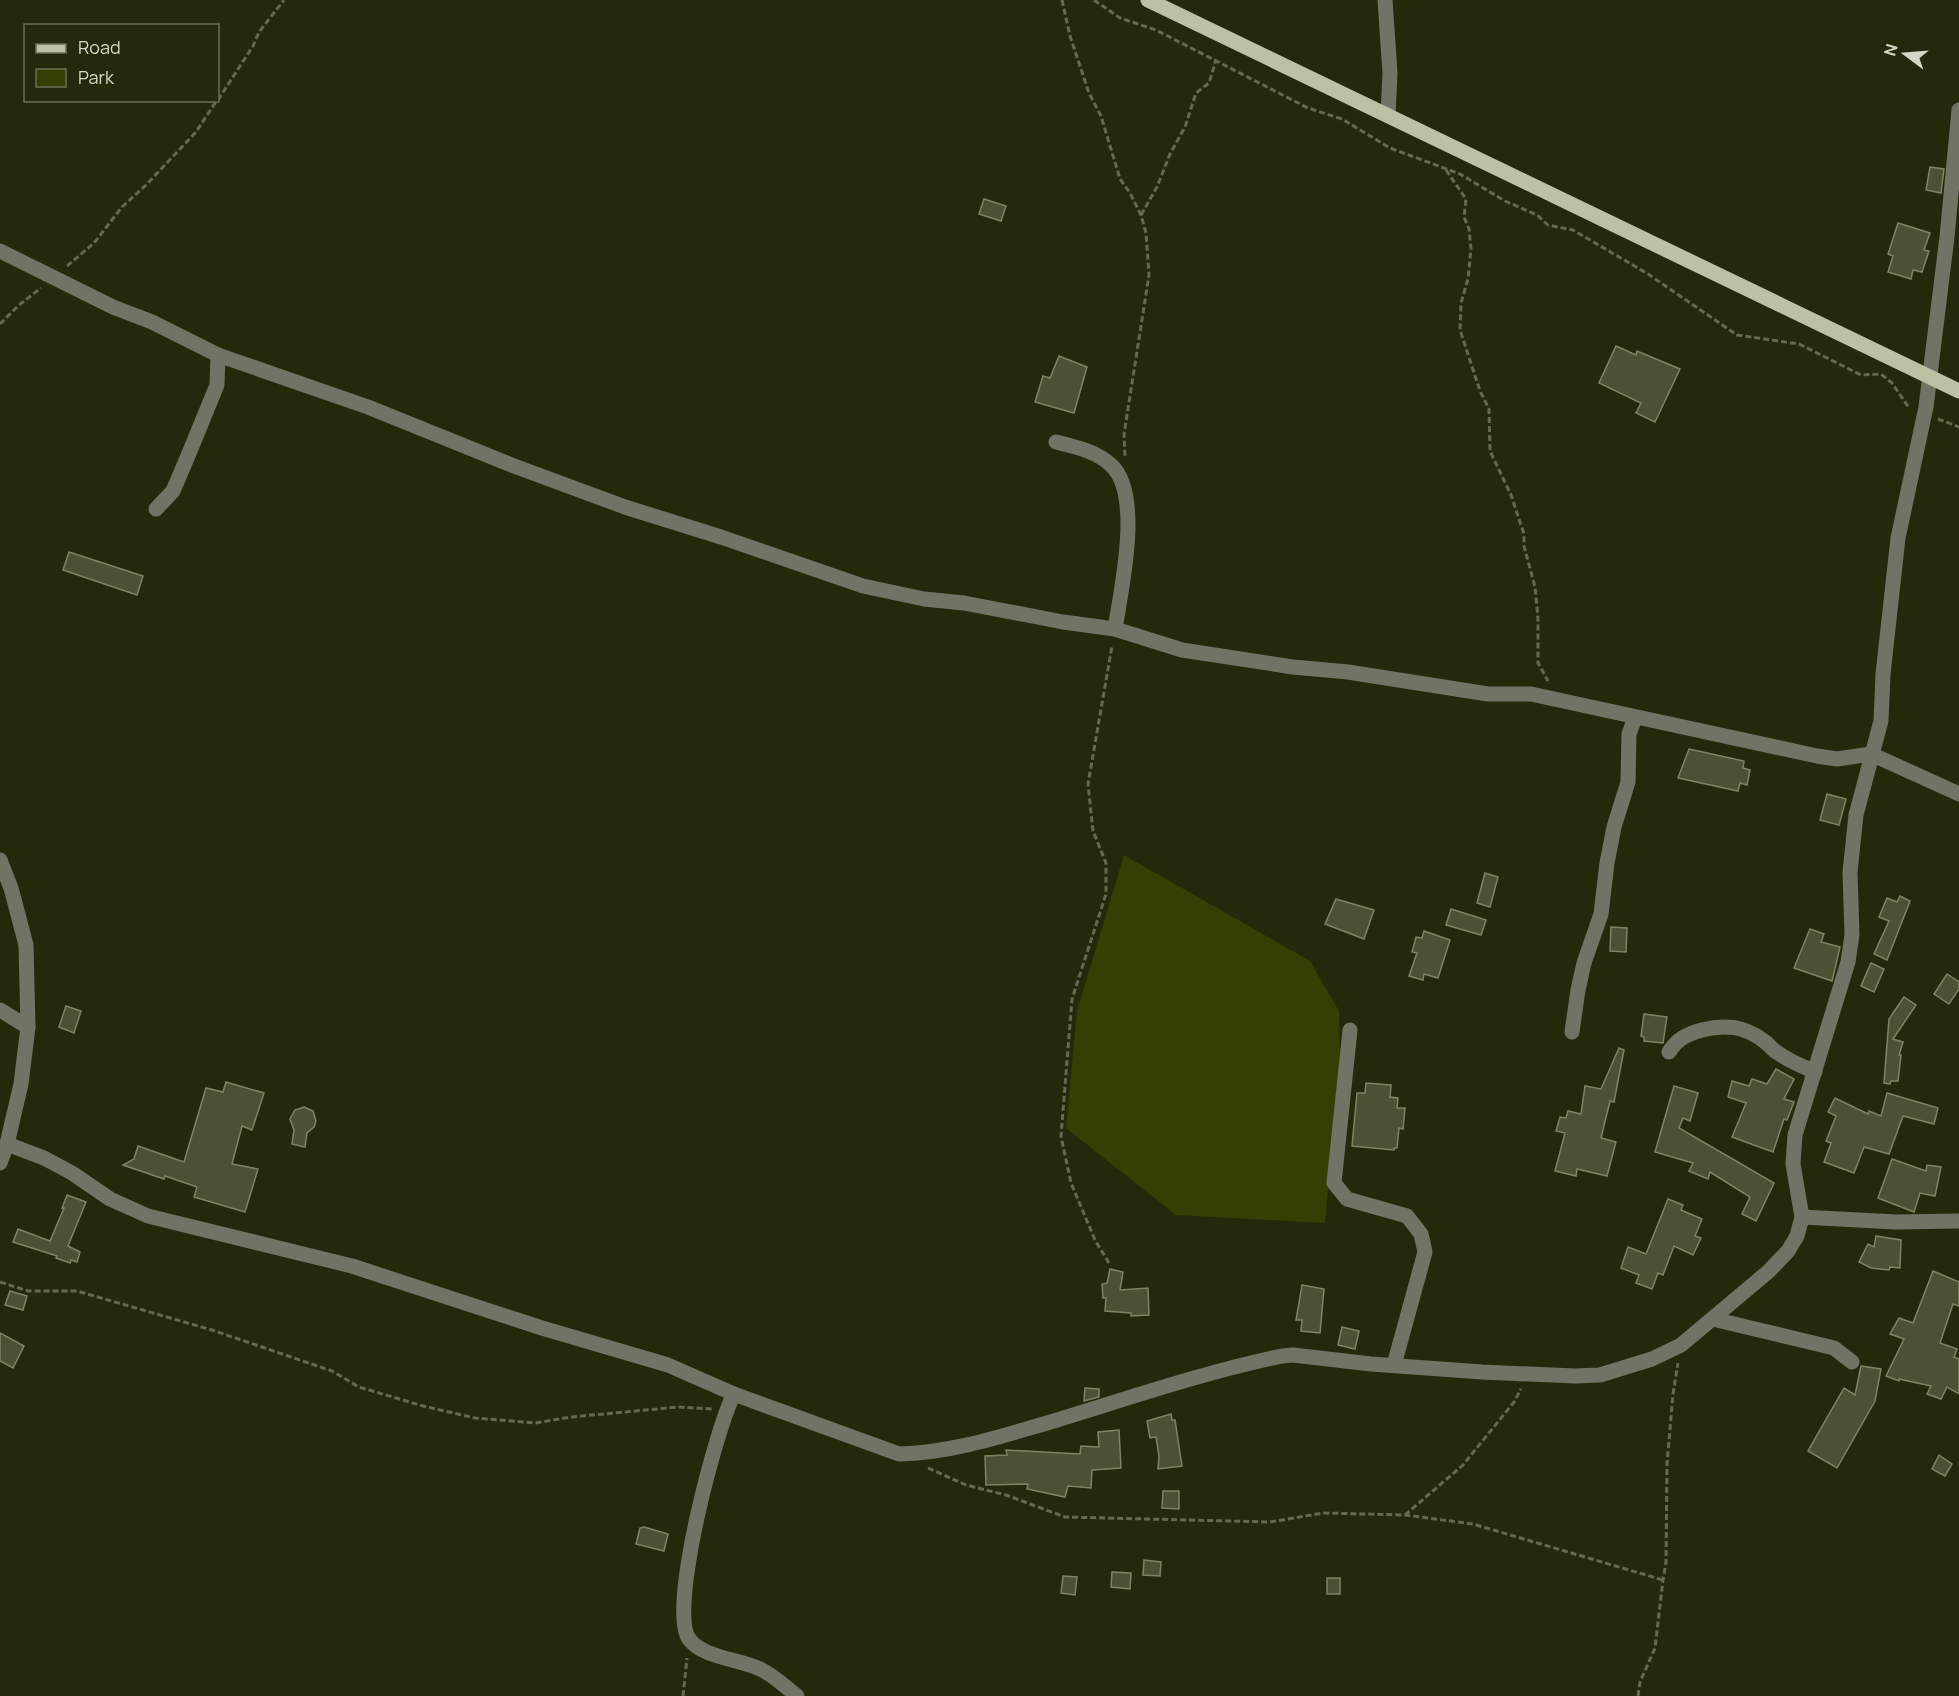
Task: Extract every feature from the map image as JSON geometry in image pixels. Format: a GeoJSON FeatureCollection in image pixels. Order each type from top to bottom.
{"type":"FeatureCollection","features":[{"type":"Feature","properties":{"kind":"main road"},"geometry":{"type":"LineString","coordinates":[[1148,0],[1959,391]]}},
{"type":"Feature","properties":{"kind":"street"},"geometry":{"type":"LineString","coordinates":[[1385,0],[1390,73],[1388,115]]}},
{"type":"Feature","properties":{"kind":"street"},"geometry":{"type":"LineString","coordinates":[[7,1144],[44,1158],[72,1173],[110,1199],[148,1216],[352,1266],[542,1328],[668,1365],[734,1394],[899,1454],[924,1454],[1007,1435],[1180,1383],[1282,1356],[1293,1355],[1482,1372],[1600,1375],[1652,1359],[1681,1345],[1769,1271],[1788,1251],[1797,1236],[1802,1217],[1793,1164],[1795,1135],[1848,962],[1852,934],[1850,872],[1856,815],[1881,721],[1883,674],[1898,538],[1922,430],[1947,237],[1959,110]]}},
{"type":"Feature","properties":{"kind":"street"},"geometry":{"type":"LineString","coordinates":[[0,251],[218,355],[368,407],[513,466],[625,507],[721,537],[862,586],[924,599],[964,603],[1063,622],[1115,629],[1182,650],[1348,672],[1488,694],[1531,694],[1817,756],[1837,759],[1871,754],[1959,794]]}},
{"type":"Feature","properties":{"kind":"street"},"geometry":{"type":"LineString","coordinates":[[156,509],[174,491],[217,385],[218,355]]}},
{"type":"Feature","properties":{"kind":"street"},"geometry":{"type":"LineString","coordinates":[[1056,442],[1092,452],[1112,466],[1126,490],[1128,541],[1115,629]]}},
{"type":"Feature","properties":{"kind":"street"},"geometry":{"type":"LineString","coordinates":[[1572,1032],[1584,963],[1601,914],[1608,854],[1614,827],[1628,782],[1629,734],[1635,718]]}},
{"type":"Feature","properties":{"kind":"street"},"geometry":{"type":"LineString","coordinates":[[0,860],[11,888],[26,945],[28,1027],[21,1084],[7,1144],[0,1163]]}},
{"type":"Feature","properties":{"kind":"street"},"geometry":{"type":"LineString","coordinates":[[0,1010],[28,1027]]}},
{"type":"Feature","properties":{"kind":"street"},"geometry":{"type":"LineString","coordinates":[[1669,1052],[1682,1037],[1698,1031],[1729,1025],[1748,1031],[1764,1041],[1775,1052],[1815,1072]]}},
{"type":"Feature","properties":{"kind":"street"},"geometry":{"type":"LineString","coordinates":[[1350,1030],[1334,1183],[1347,1199],[1407,1216],[1421,1234],[1425,1252],[1394,1365]]}},
{"type":"Feature","properties":{"kind":"street"},"geometry":{"type":"LineString","coordinates":[[1802,1217],[1896,1222],[1959,1221]]}},
{"type":"Feature","properties":{"kind":"street"},"geometry":{"type":"LineString","coordinates":[[1713,1319],[1834,1348],[1852,1362]]}},
{"type":"Feature","properties":{"kind":"street"},"geometry":{"type":"LineString","coordinates":[[734,1394],[726,1409],[702,1495],[687,1575],[685,1624],[689,1638],[702,1650],[761,1669],[797,1696]]}},
{"type":"Feature","properties":{"kind":"path"},"geometry":{"type":"LineString","coordinates":[[219,97],[253,46],[259,32],[284,0]]}},
{"type":"Feature","properties":{"kind":"path"},"geometry":{"type":"LineString","coordinates":[[1062,0],[1070,36],[1089,93],[1101,116],[1120,179],[1141,215],[1146,233],[1149,275],[1124,434],[1125,456]]}},
{"type":"Feature","properties":{"kind":"path"},"geometry":{"type":"LineString","coordinates":[[1094,0],[1120,18],[1156,30],[1308,108],[1342,119],[1390,148],[1460,174],[1521,209],[1537,215],[1548,225],[1573,230],[1648,274],[1737,335],[1799,344],[1861,375],[1881,374],[1892,382],[1909,408]]}},
{"type":"Feature","properties":{"kind":"path"},"geometry":{"type":"LineString","coordinates":[[1141,215],[1185,127],[1196,93],[1209,83],[1216,60]]}},
{"type":"Feature","properties":{"kind":"path"},"geometry":{"type":"LineString","coordinates":[[0,324],[19,305],[94,243],[122,207],[196,132],[216,102]]}},
{"type":"Feature","properties":{"kind":"path"},"geometry":{"type":"LineString","coordinates":[[1445,169],[1467,199],[1464,217],[1469,229],[1471,249],[1468,279],[1461,303],[1460,330],[1480,391],[1489,410],[1490,451],[1511,495],[1524,534],[1524,546],[1535,587],[1538,663],[1548,681],[1559,687],[1570,701]]}},
{"type":"Feature","properties":{"kind":"path"},"geometry":{"type":"LineString","coordinates":[[1922,430],[1934,418],[1959,427]]}},
{"type":"Feature","properties":{"kind":"path"},"geometry":{"type":"LineString","coordinates":[[1109,1263],[1095,1240],[1071,1183],[1061,1136],[1072,999],[1106,894],[1106,863],[1093,831],[1088,784],[1115,629]]}},
{"type":"Feature","properties":{"kind":"path"},"geometry":{"type":"LineString","coordinates":[[0,1281],[28,1291],[77,1291],[201,1327],[332,1371],[359,1387],[423,1406],[475,1418],[535,1423],[571,1417],[678,1407],[726,1409]]}},
{"type":"Feature","properties":{"kind":"path"},"geometry":{"type":"LineString","coordinates":[[1638,1696],[1640,1682],[1655,1648],[1664,1580],[1667,1464],[1673,1394],[1681,1345]]}},
{"type":"Feature","properties":{"kind":"path"},"geometry":{"type":"LineString","coordinates":[[1405,1515],[1463,1465],[1514,1402],[1529,1373]]}},
{"type":"Feature","properties":{"kind":"path"},"geometry":{"type":"LineString","coordinates":[[899,1454],[966,1485],[1006,1495],[1065,1517],[1270,1522],[1323,1513],[1405,1515],[1473,1524],[1664,1580]]}},
{"type":"Feature","properties":{"kind":"path"},"geometry":{"type":"LineString","coordinates":[[683,1696],[689,1638]]}},
{"type":"Feature","properties":{"kind":"green space"},"geometry":{"type":"Polygon","coordinates":[[[1124,855],[1310,961],[1339,1011],[1340,1060],[1325,1223],[1176,1215],[1066,1128],[1077,1011],[1124,855]]]}},
{"type":"Feature","properties":{"kind":"building"},"geometry":{"type":"Polygon","coordinates":[[[1930,167],[1944,169],[1941,193],[1926,190],[1930,167]]]}},
{"type":"Feature","properties":{"kind":"building"},"geometry":{"type":"Polygon","coordinates":[[[984,199],[1006,206],[1001,221],[979,214],[984,199]]]}},
{"type":"Feature","properties":{"kind":"building"},"geometry":{"type":"Polygon","coordinates":[[[1898,223],[1930,233],[1924,250],[1929,251],[1922,272],[1913,270],[1911,279],[1888,272],[1893,256],[1888,254],[1898,223]]]}},
{"type":"Feature","properties":{"kind":"building"},"geometry":{"type":"Polygon","coordinates":[[[1616,346],[1636,355],[1637,351],[1680,369],[1655,422],[1636,413],[1641,403],[1599,383],[1616,346]]]}},
{"type":"Feature","properties":{"kind":"building"},"geometry":{"type":"Polygon","coordinates":[[[1059,356],[1087,367],[1074,413],[1035,402],[1043,376],[1050,378],[1059,356]]]}},
{"type":"Feature","properties":{"kind":"building"},"geometry":{"type":"Polygon","coordinates":[[[69,552],[143,576],[137,595],[63,570],[69,552]]]}},
{"type":"Feature","properties":{"kind":"building"},"geometry":{"type":"Polygon","coordinates":[[[1689,749],[1744,761],[1743,768],[1750,770],[1747,785],[1740,783],[1738,791],[1678,778],[1689,749]]]}},
{"type":"Feature","properties":{"kind":"building"},"geometry":{"type":"Polygon","coordinates":[[[1827,794],[1846,799],[1839,825],[1820,820],[1827,794]]]}},
{"type":"Feature","properties":{"kind":"building"},"geometry":{"type":"Polygon","coordinates":[[[1485,873],[1498,877],[1490,907],[1477,903],[1485,873]]]}},
{"type":"Feature","properties":{"kind":"building"},"geometry":{"type":"Polygon","coordinates":[[[1900,896],[1910,901],[1887,960],[1874,954],[1889,921],[1879,917],[1887,898],[1897,902],[1900,896]]]}},
{"type":"Feature","properties":{"kind":"building"},"geometry":{"type":"Polygon","coordinates":[[[1336,899],[1374,910],[1364,939],[1325,924],[1336,899]]]}},
{"type":"Feature","properties":{"kind":"building"},"geometry":{"type":"Polygon","coordinates":[[[1451,909],[1486,920],[1481,935],[1446,925],[1451,909]]]}},
{"type":"Feature","properties":{"kind":"building"},"geometry":{"type":"Polygon","coordinates":[[[1611,927],[1627,928],[1626,952],[1610,951],[1611,927]]]}},
{"type":"Feature","properties":{"kind":"building"},"geometry":{"type":"Polygon","coordinates":[[[1810,929],[1824,934],[1821,942],[1840,947],[1832,981],[1794,968],[1810,929]]]}},
{"type":"Feature","properties":{"kind":"building"},"geometry":{"type":"Polygon","coordinates":[[[1424,931],[1450,940],[1438,978],[1424,974],[1423,980],[1409,976],[1417,953],[1412,952],[1416,937],[1422,938],[1424,931]]]}},
{"type":"Feature","properties":{"kind":"building"},"geometry":{"type":"Polygon","coordinates":[[[1871,963],[1884,969],[1874,992],[1861,986],[1871,963]]]}},
{"type":"Feature","properties":{"kind":"building"},"geometry":{"type":"Polygon","coordinates":[[[1947,974],[1959,982],[1959,989],[1949,1004],[1934,994],[1947,974]]]}},
{"type":"Feature","properties":{"kind":"building"},"geometry":{"type":"Polygon","coordinates":[[[1904,997],[1916,1005],[1893,1039],[1903,1042],[1899,1055],[1901,1055],[1898,1081],[1891,1081],[1890,1084],[1884,1083],[1889,1019],[1904,997]]]}},
{"type":"Feature","properties":{"kind":"building"},"geometry":{"type":"Polygon","coordinates":[[[66,1006],[81,1011],[74,1033],[59,1027],[66,1006]]]}},
{"type":"Feature","properties":{"kind":"building"},"geometry":{"type":"Polygon","coordinates":[[[1644,1014],[1667,1017],[1663,1043],[1644,1041],[1644,1037],[1641,1036],[1644,1014]]]}},
{"type":"Feature","properties":{"kind":"building"},"geometry":{"type":"Polygon","coordinates":[[[1619,1048],[1624,1050],[1614,1102],[1610,1101],[1601,1138],[1616,1142],[1607,1176],[1577,1169],[1576,1176],[1555,1171],[1565,1133],[1556,1131],[1560,1117],[1566,1118],[1568,1111],[1581,1114],[1585,1086],[1601,1089],[1619,1048]]]}},
{"type":"Feature","properties":{"kind":"building"},"geometry":{"type":"Polygon","coordinates":[[[1776,1069],[1794,1079],[1784,1099],[1794,1102],[1787,1120],[1784,1119],[1773,1152],[1732,1137],[1746,1103],[1728,1097],[1732,1081],[1749,1086],[1752,1079],[1767,1084],[1776,1069]]]}},
{"type":"Feature","properties":{"kind":"building"},"geometry":{"type":"Polygon","coordinates":[[[226,1082],[264,1093],[252,1130],[242,1126],[232,1164],[258,1169],[245,1212],[194,1197],[197,1187],[123,1165],[134,1159],[138,1146],[184,1162],[206,1088],[223,1092],[226,1082]]]}},
{"type":"Feature","properties":{"kind":"building"},"geometry":{"type":"Polygon","coordinates":[[[1366,1083],[1391,1085],[1390,1097],[1398,1098],[1397,1108],[1405,1108],[1403,1129],[1399,1128],[1397,1148],[1394,1150],[1352,1146],[1357,1093],[1365,1093],[1366,1083]]]}},
{"type":"Feature","properties":{"kind":"building"},"geometry":{"type":"Polygon","coordinates":[[[1674,1086],[1698,1093],[1690,1121],[1683,1118],[1679,1128],[1774,1183],[1756,1221],[1742,1214],[1750,1197],[1710,1172],[1708,1179],[1689,1171],[1693,1163],[1655,1152],[1674,1086]]]}},
{"type":"Feature","properties":{"kind":"building"},"geometry":{"type":"Polygon","coordinates":[[[1887,1093],[1938,1108],[1934,1124],[1903,1116],[1889,1154],[1864,1147],[1854,1173],[1824,1162],[1831,1143],[1826,1141],[1836,1116],[1828,1112],[1835,1098],[1868,1114],[1869,1111],[1881,1116],[1887,1093]]]}},
{"type":"Feature","properties":{"kind":"building"},"geometry":{"type":"Polygon","coordinates":[[[304,1107],[313,1111],[316,1121],[314,1127],[307,1133],[305,1147],[292,1144],[294,1130],[290,1119],[295,1110],[304,1107]]]}},
{"type":"Feature","properties":{"kind":"building"},"geometry":{"type":"Polygon","coordinates":[[[1892,1159],[1926,1171],[1927,1165],[1941,1167],[1935,1196],[1920,1193],[1914,1212],[1878,1198],[1892,1159]]]}},
{"type":"Feature","properties":{"kind":"building"},"geometry":{"type":"Polygon","coordinates":[[[67,1195],[86,1202],[68,1246],[80,1252],[77,1262],[71,1260],[70,1263],[56,1258],[57,1256],[13,1242],[18,1229],[50,1241],[67,1195]]]}},
{"type":"Feature","properties":{"kind":"building"},"geometry":{"type":"Polygon","coordinates":[[[1668,1199],[1683,1205],[1681,1210],[1702,1219],[1695,1236],[1701,1238],[1693,1255],[1674,1246],[1663,1275],[1658,1273],[1652,1289],[1636,1283],[1639,1275],[1621,1268],[1628,1247],[1646,1254],[1668,1199]]]}},
{"type":"Feature","properties":{"kind":"building"},"geometry":{"type":"Polygon","coordinates":[[[1876,1236],[1901,1240],[1900,1268],[1890,1267],[1889,1270],[1871,1268],[1859,1262],[1868,1244],[1874,1247],[1876,1236]]]}},
{"type":"Feature","properties":{"kind":"building"},"geometry":{"type":"Polygon","coordinates":[[[1110,1269],[1123,1272],[1120,1290],[1148,1288],[1149,1315],[1131,1316],[1131,1313],[1105,1311],[1106,1298],[1103,1298],[1102,1284],[1107,1283],[1110,1269]]]}},
{"type":"Feature","properties":{"kind":"building"},"geometry":{"type":"Polygon","coordinates":[[[1933,1271],[1959,1282],[1959,1306],[1953,1304],[1940,1343],[1957,1349],[1954,1357],[1959,1359],[1959,1394],[1947,1387],[1941,1399],[1927,1394],[1931,1386],[1899,1379],[1899,1381],[1886,1376],[1904,1339],[1890,1334],[1899,1318],[1913,1323],[1933,1271]]]}},
{"type":"Feature","properties":{"kind":"building"},"geometry":{"type":"Polygon","coordinates":[[[1302,1285],[1324,1289],[1320,1333],[1301,1331],[1302,1320],[1296,1320],[1302,1285]]]}},
{"type":"Feature","properties":{"kind":"building"},"geometry":{"type":"Polygon","coordinates":[[[10,1291],[27,1296],[23,1310],[5,1305],[10,1291]]]}},
{"type":"Feature","properties":{"kind":"building"},"geometry":{"type":"Polygon","coordinates":[[[1342,1327],[1359,1331],[1355,1349],[1338,1345],[1342,1327]]]}},
{"type":"Feature","properties":{"kind":"building"},"geometry":{"type":"Polygon","coordinates":[[[0,1333],[24,1346],[13,1368],[0,1361],[0,1333]]]}},
{"type":"Feature","properties":{"kind":"building"},"geometry":{"type":"Polygon","coordinates":[[[1861,1366],[1881,1369],[1875,1401],[1837,1468],[1808,1451],[1844,1388],[1855,1395],[1861,1366]]]}},
{"type":"Feature","properties":{"kind":"building"},"geometry":{"type":"Polygon","coordinates":[[[1085,1388],[1099,1389],[1099,1397],[1084,1401],[1085,1388]]]}},
{"type":"Feature","properties":{"kind":"building"},"geometry":{"type":"Polygon","coordinates":[[[1171,1414],[1172,1420],[1175,1420],[1182,1466],[1158,1469],[1159,1456],[1156,1437],[1150,1438],[1147,1421],[1171,1414]]]}},
{"type":"Feature","properties":{"kind":"building"},"geometry":{"type":"Polygon","coordinates":[[[1119,1430],[1121,1468],[1092,1470],[1091,1488],[1068,1486],[1065,1497],[1027,1489],[1028,1484],[986,1485],[985,1456],[1007,1455],[1006,1450],[1080,1454],[1081,1446],[1099,1447],[1098,1432],[1119,1430]]]}},
{"type":"Feature","properties":{"kind":"building"},"geometry":{"type":"Polygon","coordinates":[[[1939,1455],[1952,1464],[1945,1476],[1932,1469],[1939,1455]]]}},
{"type":"Feature","properties":{"kind":"building"},"geometry":{"type":"Polygon","coordinates":[[[1163,1491],[1179,1491],[1179,1509],[1162,1508],[1163,1491]]]}},
{"type":"Feature","properties":{"kind":"building"},"geometry":{"type":"Polygon","coordinates":[[[644,1527],[668,1534],[664,1551],[636,1544],[640,1528],[644,1527]]]}},
{"type":"Feature","properties":{"kind":"building"},"geometry":{"type":"Polygon","coordinates":[[[1144,1560],[1161,1562],[1160,1576],[1143,1575],[1144,1560]]]}},
{"type":"Feature","properties":{"kind":"building"},"geometry":{"type":"Polygon","coordinates":[[[1112,1572],[1131,1573],[1130,1589],[1111,1587],[1112,1572]]]}},
{"type":"Feature","properties":{"kind":"building"},"geometry":{"type":"Polygon","coordinates":[[[1063,1576],[1077,1577],[1075,1595],[1061,1593],[1063,1576]]]}},
{"type":"Feature","properties":{"kind":"building"},"geometry":{"type":"Polygon","coordinates":[[[1327,1578],[1340,1578],[1340,1594],[1327,1594],[1327,1578]]]}}]}
